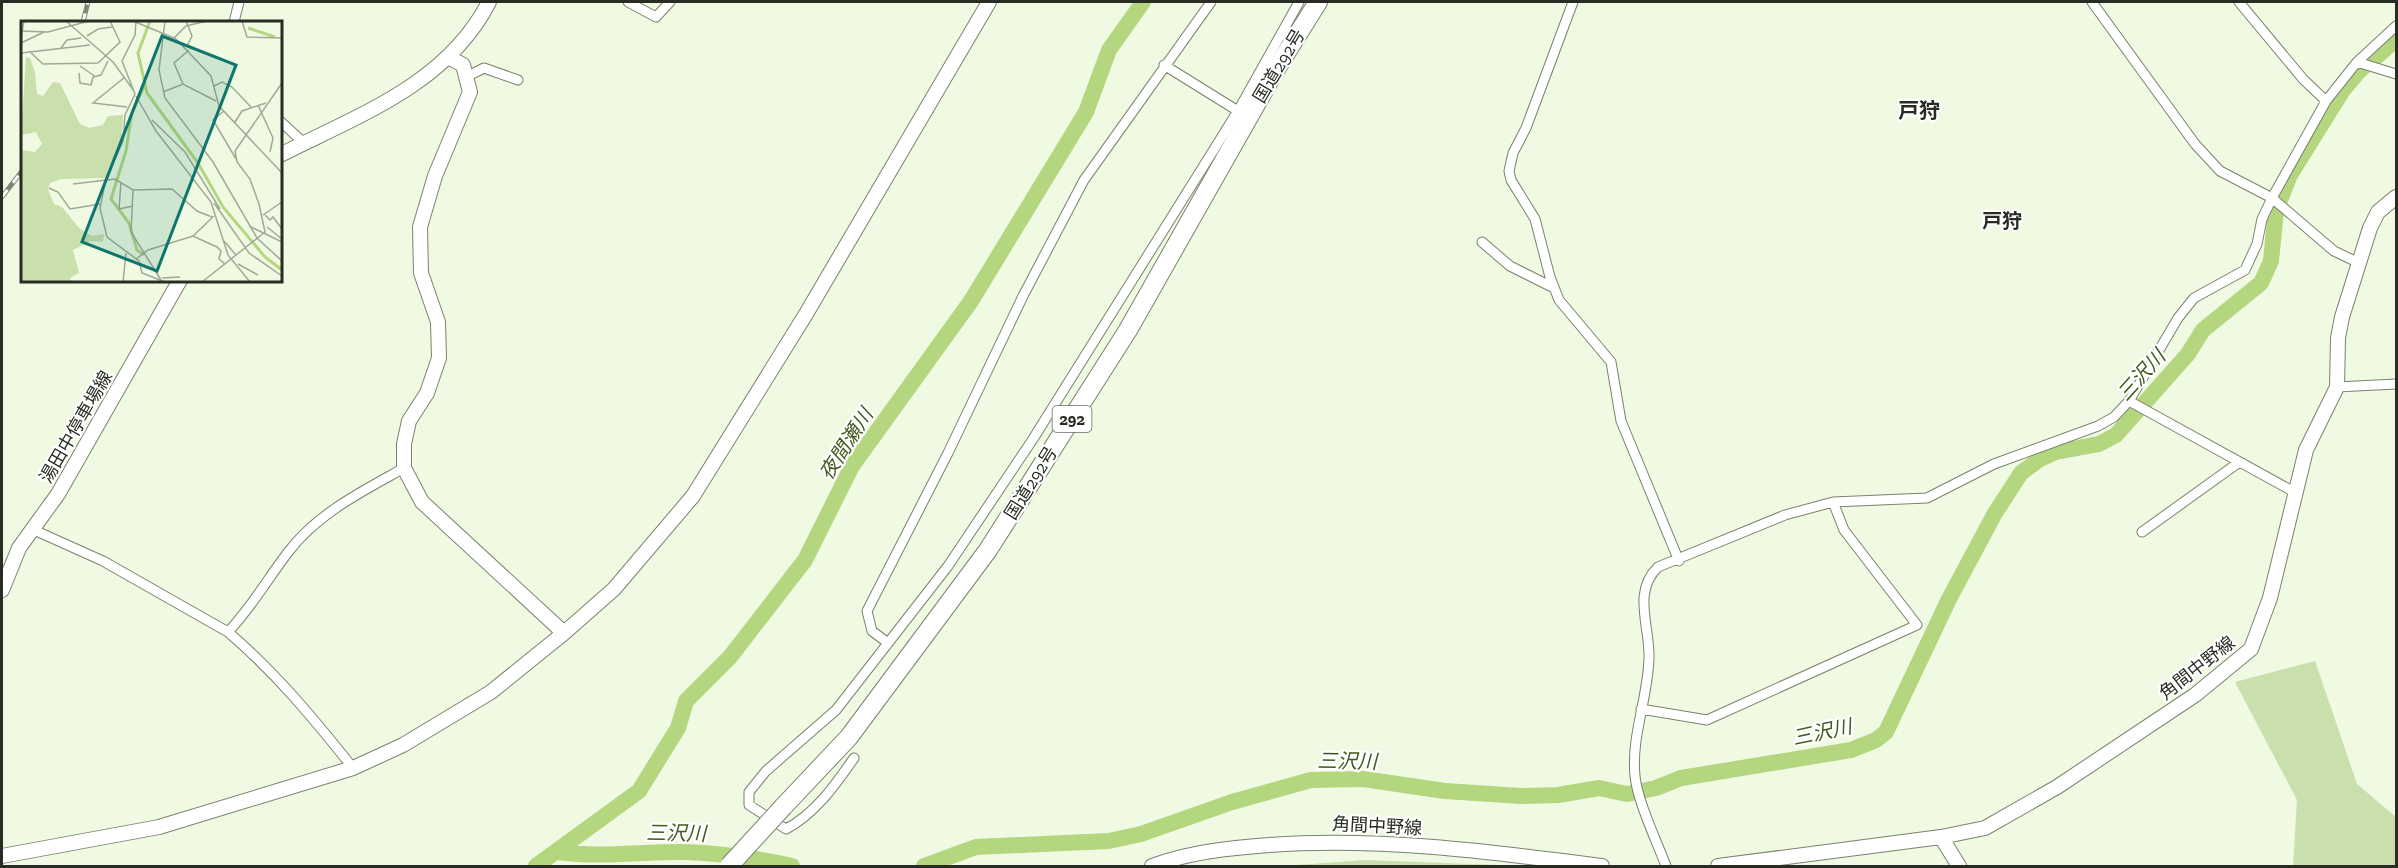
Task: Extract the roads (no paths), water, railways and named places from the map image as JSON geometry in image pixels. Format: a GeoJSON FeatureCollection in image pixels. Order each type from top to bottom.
{"type":"FeatureCollection","features":[{"type":"Feature","properties":{"kind":"highway","name":"国道292号"},"geometry":{"type":"LineString","coordinates":[[729,867],[849,737],[988,550],[1128,330],[1276,69],[1318,2]]}},
{"type":"Feature","properties":{"kind":"main road"},"geometry":{"type":"LineString","coordinates":[[282,154],[422,81],[450,58],[470,35],[489,2]]}},
{"type":"Feature","properties":{"kind":"main road"},"geometry":{"type":"LineString","coordinates":[[2,856],[159,827],[353,768],[403,744],[491,692],[564,633],[614,589],[693,496],[806,314],[989,2]]}},
{"type":"Feature","properties":{"kind":"main road"},"geometry":{"type":"LineString","coordinates":[[450,58],[463,65],[470,92],[435,176],[420,227],[421,273],[438,322],[438,358],[427,393],[409,421],[404,444],[404,468],[422,502],[564,633]]}},
{"type":"Feature","properties":{"kind":"main road","name":"角間中野線"},"geometry":{"type":"LineString","coordinates":[[1718,867],[1941,837],[1985,828],[2057,787],[2195,695],[2245,655],[2257,639],[2267,608],[2306,450],[2337,387],[2338,338],[2342,316],[2361,264],[2373,220],[2385,205],[2397,197]]}},
{"type":"Feature","properties":{"kind":"main road","name":"湯田中停車場線"},"geometry":{"type":"LineString","coordinates":[[2,590],[5,571],[58,494],[179,282]]}},
{"type":"Feature","properties":{"kind":"main road"},"geometry":{"type":"LineString","coordinates":[[1941,837],[1959,867]]}},
{"type":"Feature","properties":{"kind":"main road","name":"角間中野線"},"geometry":{"type":"LineString","coordinates":[[1152,867],[1170,860],[1221,849],[1323,842],[1423,847],[1602,867]]}},
{"type":"Feature","properties":{"kind":"street"},"geometry":{"type":"LineString","coordinates":[[234,21],[239,2]]}},
{"type":"Feature","properties":{"kind":"street"},"geometry":{"type":"LineString","coordinates":[[628,2],[656,17],[670,2]]}},
{"type":"Feature","properties":{"kind":"street"},"geometry":{"type":"LineString","coordinates":[[888,643],[872,631],[867,611],[1023,296],[1084,180],[1211,2]]}},
{"type":"Feature","properties":{"kind":"street"},"geometry":{"type":"LineString","coordinates":[[854,758],[821,800],[800,822],[786,829],[749,806],[749,792],[766,771],[836,710],[948,566],[1033,440],[1238,111],[1299,2]]}},
{"type":"Feature","properties":{"kind":"street"},"geometry":{"type":"LineString","coordinates":[[1573,2],[1526,128],[1513,153],[1509,171],[1510,180],[1535,219],[1554,288],[1568,312],[1611,362],[1621,421],[1679,561]]}},
{"type":"Feature","properties":{"kind":"street"},"geometry":{"type":"LineString","coordinates":[[2092,2],[2195,144],[2220,171],[2272,198],[2334,251],[2361,264]]}},
{"type":"Feature","properties":{"kind":"street"},"geometry":{"type":"LineString","coordinates":[[2239,2],[2303,79],[2326,101]]}},
{"type":"Feature","properties":{"kind":"street"},"geometry":{"type":"LineString","coordinates":[[1666,867],[1635,776],[1641,709],[1649,658],[1643,590],[1650,575],[1658,567],[1679,561],[1785,515],[1833,502],[1927,498],[1994,465],[2098,426],[2114,417],[2131,402],[2185,308],[2201,292],[2245,270],[2257,244],[2262,219],[2272,198],[2326,101],[2357,62],[2397,26]]}},
{"type":"Feature","properties":{"kind":"street"},"geometry":{"type":"LineString","coordinates":[[2357,62],[2397,74]]}},
{"type":"Feature","properties":{"kind":"street"},"geometry":{"type":"LineString","coordinates":[[1164,65],[1238,111]]}},
{"type":"Feature","properties":{"kind":"street"},"geometry":{"type":"LineString","coordinates":[[466,77],[484,68],[518,80]]}},
{"type":"Feature","properties":{"kind":"street"},"geometry":{"type":"LineString","coordinates":[[282,123],[304,143]]}},
{"type":"Feature","properties":{"kind":"street"},"geometry":{"type":"LineString","coordinates":[[1482,242],[1510,266],[1554,288]]}},
{"type":"Feature","properties":{"kind":"street"},"geometry":{"type":"LineString","coordinates":[[2337,387],[2397,384]]}},
{"type":"Feature","properties":{"kind":"street"},"geometry":{"type":"LineString","coordinates":[[2131,402],[2296,493]]}},
{"type":"Feature","properties":{"kind":"street"},"geometry":{"type":"LineString","coordinates":[[2142,532],[2238,463]]}},
{"type":"Feature","properties":{"kind":"street"},"geometry":{"type":"LineString","coordinates":[[228,632],[256,600],[290,549],[332,509],[404,468]]}},
{"type":"Feature","properties":{"kind":"street"},"geometry":{"type":"LineString","coordinates":[[1641,709],[1707,720],[1917,625],[1844,530],[1833,502]]}},
{"type":"Feature","properties":{"kind":"street"},"geometry":{"type":"LineString","coordinates":[[34,530],[103,561],[228,632],[252,652],[305,708],[353,768]]}},
{"type":"Feature","properties":{"kind":"waterway","name":"夜間瀬川"},"geometry":{"type":"LineString","coordinates":[[536,866],[639,791],[678,728],[686,701],[730,657],[805,560],[852,466],[971,301],[1086,112],[1109,50],[1143,2]]}},
{"type":"Feature","properties":{"kind":"waterway","name":"三沢川"},"geometry":{"type":"LineString","coordinates":[[924,866],[976,847],[1109,841],[1141,834],[1232,802],[1311,780],[1363,779],[1445,791],[1521,796],[1558,795],[1599,788],[1627,794],[1656,788],[1681,778],[1851,750],[1876,740],[1886,732],[1949,599],[1995,513],[2021,473],[2040,459],[2056,452],[2099,444],[2116,435],[2188,354],[2203,330],[2261,283],[2271,261],[2276,210],[2290,175],[2343,90],[2359,71],[2396,40]]}},
{"type":"Feature","properties":{"kind":"waterway","name":"三沢川"},"geometry":{"type":"LineString","coordinates":[[558,852],[574,854],[687,852],[740,857],[792,866]]}},
{"type":"Feature","properties":{"kind":"railway"},"geometry":{"type":"LineString","coordinates":[[83,21],[88,2]]}},
{"type":"Feature","properties":{"kind":"railway"},"geometry":{"type":"LineString","coordinates":[[2,197],[21,172]]}},
{"type":"Feature","properties":{"kind":"district","name":"戸狩"},"geometry":{"type":"Point","coordinates":[1919,111]}},
{"type":"Feature","properties":{"kind":"district","name":"戸狩"},"geometry":{"type":"Point","coordinates":[2002,221]}}]}
